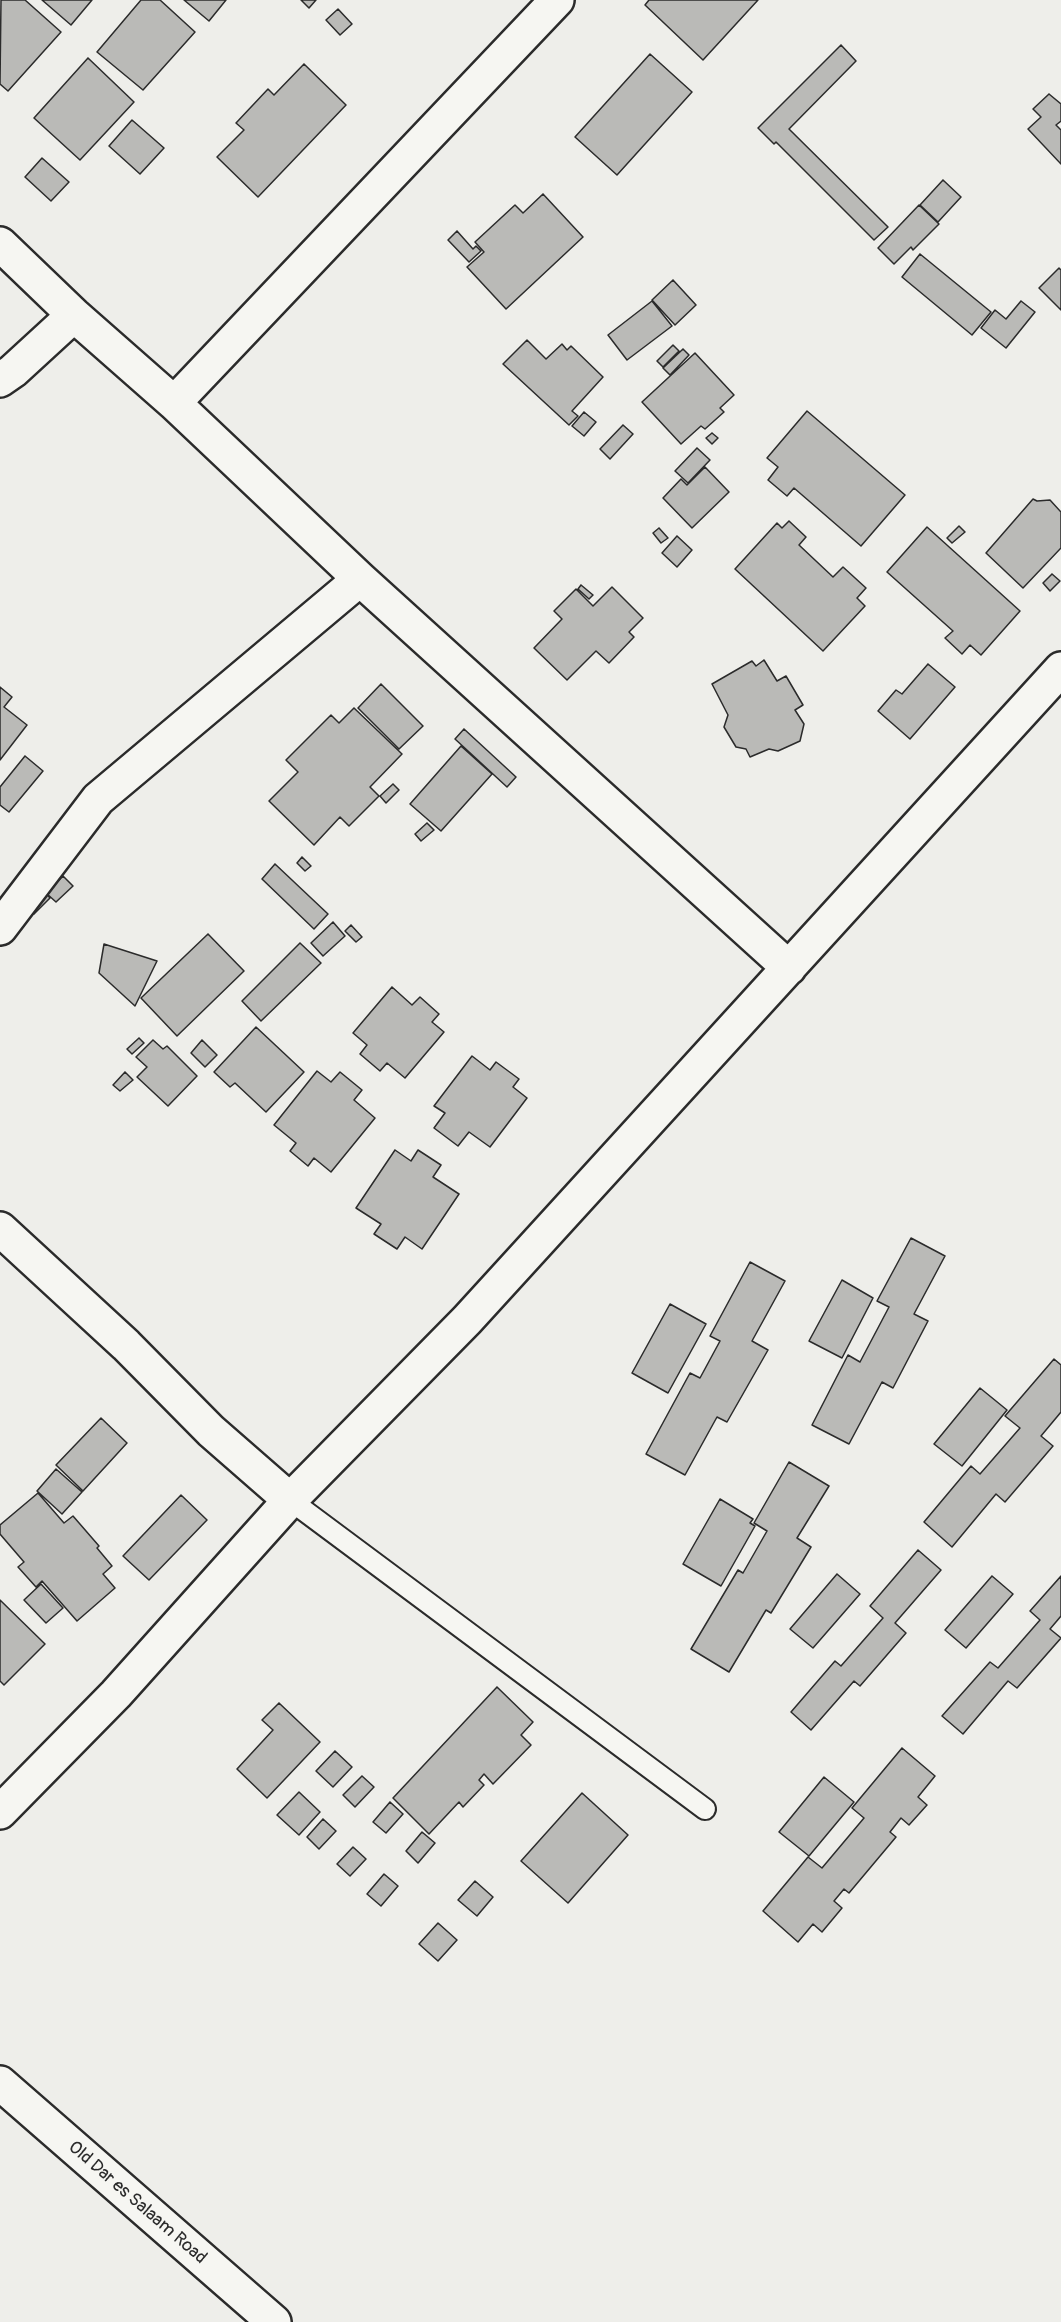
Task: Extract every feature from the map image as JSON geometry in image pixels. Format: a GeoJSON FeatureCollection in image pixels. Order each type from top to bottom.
{"type":"FeatureCollection","features":[{"type":"Feature","properties":{"kind":"street"},"geometry":{"type":"LineString","coordinates":[[174,403],[557,0]]}},
{"type":"Feature","properties":{"kind":"street"},"geometry":{"type":"LineString","coordinates":[[0,244],[74,315],[174,403],[360,579],[789,968]]}},
{"type":"Feature","properties":{"kind":"street"},"geometry":{"type":"LineString","coordinates":[[0,380],[13,371],[74,315]]}},
{"type":"Feature","properties":{"kind":"street"},"geometry":{"type":"LineString","coordinates":[[0,928],[98,799],[360,579]]}},
{"type":"Feature","properties":{"kind":"street"},"geometry":{"type":"LineString","coordinates":[[0,1812],[116,1694],[290,1500],[467,1320],[1061,669]]}},
{"type":"Feature","properties":{"kind":"street"},"geometry":{"type":"LineString","coordinates":[[0,1229],[126,1345],[212,1431],[290,1500]]}},
{"type":"Feature","properties":{"kind":"street","name":"Old Dar es Salaam Road"},"geometry":{"type":"LineString","coordinates":[[0,2083],[274,2322]]}},
{"type":"Feature","properties":{"kind":"lane"},"geometry":{"type":"LineString","coordinates":[[290,1500],[705,1809]]}},
{"type":"Feature","properties":{"kind":"building"},"geometry":{"type":"Polygon","coordinates":[[[1,0],[25,0],[61,32],[8,91],[0,84],[1,0]]]}},
{"type":"Feature","properties":{"kind":"building"},"geometry":{"type":"Polygon","coordinates":[[[42,0],[92,0],[71,25],[42,0]]]}},
{"type":"Feature","properties":{"kind":"building"},"geometry":{"type":"Polygon","coordinates":[[[141,0],[160,0],[195,32],[143,90],[97,52],[141,0]]]}},
{"type":"Feature","properties":{"kind":"building"},"geometry":{"type":"Polygon","coordinates":[[[184,0],[226,0],[209,21],[184,0]]]}},
{"type":"Feature","properties":{"kind":"building"},"geometry":{"type":"Polygon","coordinates":[[[301,0],[316,0],[309,8],[301,0]]]}},
{"type":"Feature","properties":{"kind":"building"},"geometry":{"type":"Polygon","coordinates":[[[649,0],[758,0],[703,60],[645,5],[649,0]]]}},
{"type":"Feature","properties":{"kind":"building"},"geometry":{"type":"Polygon","coordinates":[[[338,9],[352,24],[340,35],[326,20],[338,9]]]}},
{"type":"Feature","properties":{"kind":"building"},"geometry":{"type":"Polygon","coordinates":[[[841,45],[856,61],[789,129],[888,227],[874,240],[776,142],[774,144],[758,128],[841,45]]]}},
{"type":"Feature","properties":{"kind":"building"},"geometry":{"type":"Polygon","coordinates":[[[650,54],[692,92],[617,175],[575,137],[650,54]]]}},
{"type":"Feature","properties":{"kind":"building"},"geometry":{"type":"Polygon","coordinates":[[[88,58],[134,102],[80,160],[34,118],[88,58]]]}},
{"type":"Feature","properties":{"kind":"building"},"geometry":{"type":"Polygon","coordinates":[[[304,64],[346,105],[258,197],[217,157],[244,130],[236,123],[268,89],[274,95],[304,64]]]}},
{"type":"Feature","properties":{"kind":"building"},"geometry":{"type":"Polygon","coordinates":[[[1049,94],[1061,104],[1061,121],[1056,125],[1061,130],[1061,164],[1028,129],[1041,117],[1033,109],[1049,94]]]}},
{"type":"Feature","properties":{"kind":"building"},"geometry":{"type":"Polygon","coordinates":[[[132,120],[164,148],[140,174],[109,146],[132,120]]]}},
{"type":"Feature","properties":{"kind":"building"},"geometry":{"type":"Polygon","coordinates":[[[42,158],[69,182],[51,201],[25,177],[42,158]]]}},
{"type":"Feature","properties":{"kind":"building"},"geometry":{"type":"Polygon","coordinates":[[[943,180],[961,197],[938,222],[920,205],[943,180]]]}},
{"type":"Feature","properties":{"kind":"building"},"geometry":{"type":"Polygon","coordinates":[[[543,194],[583,237],[506,309],[467,267],[484,252],[475,242],[515,205],[523,213],[543,194]]]}},
{"type":"Feature","properties":{"kind":"building"},"geometry":{"type":"Polygon","coordinates":[[[919,205],[939,224],[913,250],[911,247],[894,264],[878,248],[919,205]]]}},
{"type":"Feature","properties":{"kind":"building"},"geometry":{"type":"Polygon","coordinates":[[[457,231],[473,249],[476,246],[481,251],[469,262],[448,240],[457,231]]]}},
{"type":"Feature","properties":{"kind":"building"},"geometry":{"type":"Polygon","coordinates":[[[920,254],[991,312],[972,335],[902,277],[920,254]]]}},
{"type":"Feature","properties":{"kind":"building"},"geometry":{"type":"Polygon","coordinates":[[[1059,268],[1061,270],[1061,310],[1039,288],[1059,268]]]}},
{"type":"Feature","properties":{"kind":"building"},"geometry":{"type":"Polygon","coordinates":[[[673,280],[696,305],[675,325],[652,300],[673,280]]]}},
{"type":"Feature","properties":{"kind":"building"},"geometry":{"type":"Polygon","coordinates":[[[652,301],[672,326],[627,360],[608,335],[652,301]]]}},
{"type":"Feature","properties":{"kind":"building"},"geometry":{"type":"Polygon","coordinates":[[[1021,301],[1035,312],[1006,348],[981,328],[995,310],[1006,319],[1021,301]]]}},
{"type":"Feature","properties":{"kind":"building"},"geometry":{"type":"Polygon","coordinates":[[[527,340],[546,359],[562,344],[567,350],[571,346],[603,377],[572,411],[578,416],[569,425],[503,364],[527,340]]]}},
{"type":"Feature","properties":{"kind":"building"},"geometry":{"type":"Polygon","coordinates":[[[673,345],[679,351],[663,367],[657,361],[673,345]]]}},
{"type":"Feature","properties":{"kind":"building"},"geometry":{"type":"Polygon","coordinates":[[[683,349],[689,355],[670,375],[663,368],[683,349]]]}},
{"type":"Feature","properties":{"kind":"building"},"geometry":{"type":"Polygon","coordinates":[[[695,353],[734,395],[720,408],[724,412],[705,429],[701,426],[681,444],[642,402],[695,353]]]}},
{"type":"Feature","properties":{"kind":"building"},"geometry":{"type":"Polygon","coordinates":[[[807,411],[905,495],[861,546],[794,488],[787,496],[768,480],[778,467],[767,458],[807,411]]]}},
{"type":"Feature","properties":{"kind":"building"},"geometry":{"type":"Polygon","coordinates":[[[584,412],[596,422],[584,436],[572,426],[584,412]]]}},
{"type":"Feature","properties":{"kind":"building"},"geometry":{"type":"Polygon","coordinates":[[[623,425],[633,434],[610,459],[600,449],[623,425]]]}},
{"type":"Feature","properties":{"kind":"building"},"geometry":{"type":"Polygon","coordinates":[[[712,433],[718,438],[712,444],[706,438],[712,433]]]}},
{"type":"Feature","properties":{"kind":"building"},"geometry":{"type":"Polygon","coordinates":[[[697,448],[710,460],[688,483],[675,471],[697,448]]]}},
{"type":"Feature","properties":{"kind":"building"},"geometry":{"type":"Polygon","coordinates":[[[705,467],[729,492],[692,528],[663,498],[681,479],[687,485],[705,467]]]}},
{"type":"Feature","properties":{"kind":"building"},"geometry":{"type":"Polygon","coordinates":[[[1033,499],[1050,500],[1061,512],[1061,548],[1023,588],[986,553],[1033,499]]]}},
{"type":"Feature","properties":{"kind":"building"},"geometry":{"type":"Polygon","coordinates":[[[789,521],[806,537],[799,545],[833,577],[843,567],[866,588],[857,598],[865,606],[823,651],[735,569],[777,523],[782,528],[789,521]]]}},
{"type":"Feature","properties":{"kind":"building"},"geometry":{"type":"Polygon","coordinates":[[[959,526],[965,532],[952,543],[947,538],[959,526]]]}},
{"type":"Feature","properties":{"kind":"building"},"geometry":{"type":"Polygon","coordinates":[[[927,527],[1020,611],[981,655],[970,645],[962,654],[945,638],[953,631],[887,572],[927,527]]]}},
{"type":"Feature","properties":{"kind":"building"},"geometry":{"type":"Polygon","coordinates":[[[659,528],[668,538],[661,543],[653,533],[659,528]]]}},
{"type":"Feature","properties":{"kind":"building"},"geometry":{"type":"Polygon","coordinates":[[[677,536],[692,550],[677,567],[662,553],[677,536]]]}},
{"type":"Feature","properties":{"kind":"building"},"geometry":{"type":"Polygon","coordinates":[[[1052,574],[1060,581],[1050,591],[1043,583],[1052,574]]]}},
{"type":"Feature","properties":{"kind":"building"},"geometry":{"type":"Polygon","coordinates":[[[581,585],[593,595],[589,599],[578,589],[581,585]]]}},
{"type":"Feature","properties":{"kind":"building"},"geometry":{"type":"Polygon","coordinates":[[[612,587],[643,618],[629,632],[634,637],[609,663],[596,651],[567,680],[534,648],[562,619],[554,611],[576,589],[593,606],[612,587]]]}},
{"type":"Feature","properties":{"kind":"building"},"geometry":{"type":"Polygon","coordinates":[[[764,660],[777,681],[786,676],[803,705],[795,710],[804,724],[800,741],[778,751],[769,749],[750,757],[746,749],[736,747],[724,727],[728,715],[712,684],[752,661],[756,666],[764,660]]]}},
{"type":"Feature","properties":{"kind":"building"},"geometry":{"type":"Polygon","coordinates":[[[928,664],[955,687],[910,739],[878,711],[896,690],[902,694],[928,664]]]}},
{"type":"Feature","properties":{"kind":"building"},"geometry":{"type":"Polygon","coordinates":[[[381,684],[423,726],[399,749],[358,708],[381,684]]]}},
{"type":"Feature","properties":{"kind":"building"},"geometry":{"type":"Polygon","coordinates":[[[0,687],[12,697],[4,707],[27,725],[0,760],[0,687]]]}},
{"type":"Feature","properties":{"kind":"building"},"geometry":{"type":"Polygon","coordinates":[[[354,708],[402,754],[370,787],[379,796],[349,826],[340,817],[314,845],[269,801],[298,772],[286,760],[331,715],[339,723],[354,708]]]}},
{"type":"Feature","properties":{"kind":"building"},"geometry":{"type":"Polygon","coordinates":[[[464,729],[516,777],[507,787],[455,739],[464,729]]]}},
{"type":"Feature","properties":{"kind":"building"},"geometry":{"type":"Polygon","coordinates":[[[461,746],[492,774],[441,831],[410,804],[461,746]]]}},
{"type":"Feature","properties":{"kind":"building"},"geometry":{"type":"Polygon","coordinates":[[[25,756],[43,771],[9,812],[0,805],[0,787],[25,756]]]}},
{"type":"Feature","properties":{"kind":"building"},"geometry":{"type":"Polygon","coordinates":[[[393,784],[399,790],[386,803],[380,796],[393,784]]]}},
{"type":"Feature","properties":{"kind":"building"},"geometry":{"type":"Polygon","coordinates":[[[427,823],[434,830],[421,841],[415,834],[427,823]]]}},
{"type":"Feature","properties":{"kind":"building"},"geometry":{"type":"Polygon","coordinates":[[[302,857],[311,866],[305,871],[297,863],[302,857]]]}},
{"type":"Feature","properties":{"kind":"building"},"geometry":{"type":"Polygon","coordinates":[[[275,864],[328,914],[314,929],[262,879],[275,864]]]}},
{"type":"Feature","properties":{"kind":"building"},"geometry":{"type":"Polygon","coordinates":[[[63,876],[73,886],[56,902],[46,893],[63,876]]]}},
{"type":"Feature","properties":{"kind":"building"},"geometry":{"type":"Polygon","coordinates":[[[45,892],[50,898],[34,914],[27,909],[45,892]]]}},
{"type":"Feature","properties":{"kind":"building"},"geometry":{"type":"Polygon","coordinates":[[[333,922],[345,936],[323,956],[311,943],[333,922]]]}},
{"type":"Feature","properties":{"kind":"building"},"geometry":{"type":"Polygon","coordinates":[[[351,925],[362,937],[356,942],[345,931],[351,925]]]}},
{"type":"Feature","properties":{"kind":"building"},"geometry":{"type":"Polygon","coordinates":[[[208,934],[244,971],[177,1036],[141,998],[208,934]]]}},
{"type":"Feature","properties":{"kind":"building"},"geometry":{"type":"Polygon","coordinates":[[[300,943],[321,963],[261,1021],[242,1001],[300,943]]]}},
{"type":"Feature","properties":{"kind":"building"},"geometry":{"type":"Polygon","coordinates":[[[104,944],[157,961],[135,1006],[99,973],[104,944]]]}},
{"type":"Feature","properties":{"kind":"building"},"geometry":{"type":"Polygon","coordinates":[[[392,987],[412,1005],[420,997],[439,1014],[432,1022],[444,1032],[405,1078],[387,1063],[380,1071],[360,1054],[367,1045],[353,1033],[392,987]]]}},
{"type":"Feature","properties":{"kind":"building"},"geometry":{"type":"Polygon","coordinates":[[[256,1027],[304,1072],[266,1112],[235,1083],[230,1087],[214,1072],[256,1027]]]}},
{"type":"Feature","properties":{"kind":"building"},"geometry":{"type":"Polygon","coordinates":[[[139,1038],[144,1043],[132,1054],[127,1049],[139,1038]]]}},
{"type":"Feature","properties":{"kind":"building"},"geometry":{"type":"Polygon","coordinates":[[[153,1040],[163,1049],[167,1046],[197,1076],[168,1106],[137,1077],[147,1067],[136,1057],[153,1040]]]}},
{"type":"Feature","properties":{"kind":"building"},"geometry":{"type":"Polygon","coordinates":[[[202,1040],[217,1055],[205,1067],[191,1053],[202,1040]]]}},
{"type":"Feature","properties":{"kind":"building"},"geometry":{"type":"Polygon","coordinates":[[[472,1056],[490,1070],[496,1062],[519,1079],[513,1087],[527,1098],[490,1147],[469,1132],[458,1146],[434,1128],[445,1113],[434,1106],[472,1056]]]}},
{"type":"Feature","properties":{"kind":"building"},"geometry":{"type":"Polygon","coordinates":[[[317,1071],[331,1082],[340,1072],[362,1090],[354,1100],[375,1118],[331,1172],[314,1158],[308,1166],[290,1151],[296,1143],[274,1125],[317,1071]]]}},
{"type":"Feature","properties":{"kind":"building"},"geometry":{"type":"Polygon","coordinates":[[[125,1072],[133,1080],[120,1091],[113,1085],[125,1072]]]}},
{"type":"Feature","properties":{"kind":"building"},"geometry":{"type":"Polygon","coordinates":[[[395,1150],[411,1161],[418,1150],[441,1165],[433,1177],[459,1194],[422,1249],[405,1237],[397,1249],[374,1234],[381,1224],[356,1208],[395,1150]]]}},
{"type":"Feature","properties":{"kind":"building"},"geometry":{"type":"Polygon","coordinates":[[[911,1238],[945,1256],[914,1314],[928,1321],[893,1388],[882,1382],[849,1444],[812,1425],[848,1355],[860,1362],[889,1307],[877,1301],[911,1238]]]}},
{"type":"Feature","properties":{"kind":"building"},"geometry":{"type":"Polygon","coordinates":[[[750,1262],[785,1281],[752,1341],[768,1350],[727,1422],[717,1417],[685,1475],[646,1454],[690,1373],[700,1378],[720,1341],[710,1336],[750,1262]]]}},
{"type":"Feature","properties":{"kind":"building"},"geometry":{"type":"Polygon","coordinates":[[[842,1280],[873,1298],[842,1358],[809,1341],[842,1280]]]}},
{"type":"Feature","properties":{"kind":"building"},"geometry":{"type":"Polygon","coordinates":[[[670,1304],[706,1324],[668,1393],[632,1373],[670,1304]]]}},
{"type":"Feature","properties":{"kind":"building"},"geometry":{"type":"Polygon","coordinates":[[[1054,1359],[1061,1365],[1061,1412],[1041,1436],[1053,1446],[1005,1502],[996,1494],[952,1547],[924,1522],[971,1466],[980,1474],[1020,1428],[1005,1416],[1054,1359]]]}},
{"type":"Feature","properties":{"kind":"building"},"geometry":{"type":"Polygon","coordinates":[[[980,1388],[1007,1410],[962,1466],[934,1444],[980,1388]]]}},
{"type":"Feature","properties":{"kind":"building"},"geometry":{"type":"Polygon","coordinates":[[[101,1418],[127,1443],[83,1491],[56,1465],[101,1418]]]}},
{"type":"Feature","properties":{"kind":"building"},"geometry":{"type":"Polygon","coordinates":[[[789,1462],[829,1486],[797,1538],[811,1547],[771,1613],[766,1610],[729,1672],[691,1649],[738,1570],[743,1573],[767,1531],[754,1523],[789,1462]]]}},
{"type":"Feature","properties":{"kind":"building"},"geometry":{"type":"Polygon","coordinates":[[[56,1469],[82,1492],[62,1514],[37,1491],[56,1469]]]}},
{"type":"Feature","properties":{"kind":"building"},"geometry":{"type":"Polygon","coordinates":[[[38,1493],[64,1523],[73,1516],[99,1546],[97,1548],[112,1566],[103,1574],[115,1588],[77,1621],[42,1581],[36,1587],[18,1567],[24,1562],[0,1534],[0,1525],[38,1493]]]}},
{"type":"Feature","properties":{"kind":"building"},"geometry":{"type":"Polygon","coordinates":[[[181,1495],[207,1520],[149,1580],[123,1556],[181,1495]]]}},
{"type":"Feature","properties":{"kind":"building"},"geometry":{"type":"Polygon","coordinates":[[[720,1499],[753,1519],[750,1523],[755,1526],[721,1586],[683,1564],[720,1499]]]}},
{"type":"Feature","properties":{"kind":"building"},"geometry":{"type":"Polygon","coordinates":[[[918,1550],[941,1570],[895,1623],[906,1633],[860,1686],[854,1681],[811,1730],[791,1712],[835,1661],[841,1666],[883,1618],[870,1606],[918,1550]]]}},
{"type":"Feature","properties":{"kind":"building"},"geometry":{"type":"Polygon","coordinates":[[[837,1574],[860,1594],[813,1648],[790,1629],[837,1574]]]}},
{"type":"Feature","properties":{"kind":"building"},"geometry":{"type":"Polygon","coordinates":[[[992,1576],[1013,1594],[966,1648],[945,1630],[992,1576]]]}},
{"type":"Feature","properties":{"kind":"building"},"geometry":{"type":"Polygon","coordinates":[[[1061,1576],[1061,1616],[1050,1629],[1061,1638],[1017,1688],[1008,1681],[963,1734],[942,1716],[990,1662],[998,1668],[1040,1620],[1030,1611],[1061,1576]]]}},
{"type":"Feature","properties":{"kind":"building"},"geometry":{"type":"Polygon","coordinates":[[[41,1584],[63,1608],[46,1623],[24,1600],[41,1584]]]}},
{"type":"Feature","properties":{"kind":"building"},"geometry":{"type":"Polygon","coordinates":[[[0,1600],[45,1644],[4,1685],[0,1681],[0,1600]]]}},
{"type":"Feature","properties":{"kind":"building"},"geometry":{"type":"Polygon","coordinates":[[[497,1687],[533,1722],[521,1735],[531,1745],[493,1784],[484,1774],[479,1780],[484,1785],[463,1807],[459,1802],[429,1834],[393,1798],[497,1687]]]}},
{"type":"Feature","properties":{"kind":"building"},"geometry":{"type":"Polygon","coordinates":[[[279,1703],[320,1742],[267,1798],[237,1769],[273,1730],[262,1720],[279,1703]]]}},
{"type":"Feature","properties":{"kind":"building"},"geometry":{"type":"Polygon","coordinates":[[[902,1748],[935,1776],[918,1797],[927,1805],[909,1825],[901,1818],[890,1832],[896,1837],[849,1893],[844,1889],[834,1901],[842,1908],[822,1932],[813,1924],[798,1942],[763,1911],[808,1857],[822,1868],[864,1818],[852,1808],[902,1748]]]}},
{"type":"Feature","properties":{"kind":"building"},"geometry":{"type":"Polygon","coordinates":[[[335,1751],[352,1767],[333,1787],[316,1771],[335,1751]]]}},
{"type":"Feature","properties":{"kind":"building"},"geometry":{"type":"Polygon","coordinates":[[[362,1776],[374,1787],[355,1807],[343,1795],[362,1776]]]}},
{"type":"Feature","properties":{"kind":"building"},"geometry":{"type":"Polygon","coordinates":[[[824,1777],[854,1802],[809,1856],[779,1832],[824,1777]]]}},
{"type":"Feature","properties":{"kind":"building"},"geometry":{"type":"Polygon","coordinates":[[[299,1792],[320,1812],[299,1835],[277,1815],[299,1792]]]}},
{"type":"Feature","properties":{"kind":"building"},"geometry":{"type":"Polygon","coordinates":[[[582,1793],[628,1835],[568,1903],[521,1861],[582,1793]]]}},
{"type":"Feature","properties":{"kind":"building"},"geometry":{"type":"Polygon","coordinates":[[[390,1802],[403,1814],[386,1833],[373,1822],[390,1802]]]}},
{"type":"Feature","properties":{"kind":"building"},"geometry":{"type":"Polygon","coordinates":[[[323,1819],[336,1831],[319,1849],[307,1837],[323,1819]]]}},
{"type":"Feature","properties":{"kind":"building"},"geometry":{"type":"Polygon","coordinates":[[[422,1832],[435,1843],[418,1863],[406,1851],[422,1832]]]}},
{"type":"Feature","properties":{"kind":"building"},"geometry":{"type":"Polygon","coordinates":[[[353,1847],[366,1859],[350,1876],[337,1864],[353,1847]]]}},
{"type":"Feature","properties":{"kind":"building"},"geometry":{"type":"Polygon","coordinates":[[[384,1874],[398,1886],[381,1906],[367,1894],[384,1874]]]}},
{"type":"Feature","properties":{"kind":"building"},"geometry":{"type":"Polygon","coordinates":[[[475,1881],[493,1897],[477,1916],[458,1900],[475,1881]]]}},
{"type":"Feature","properties":{"kind":"building"},"geometry":{"type":"Polygon","coordinates":[[[438,1923],[457,1940],[438,1961],[419,1944],[438,1923]]]}}]}
